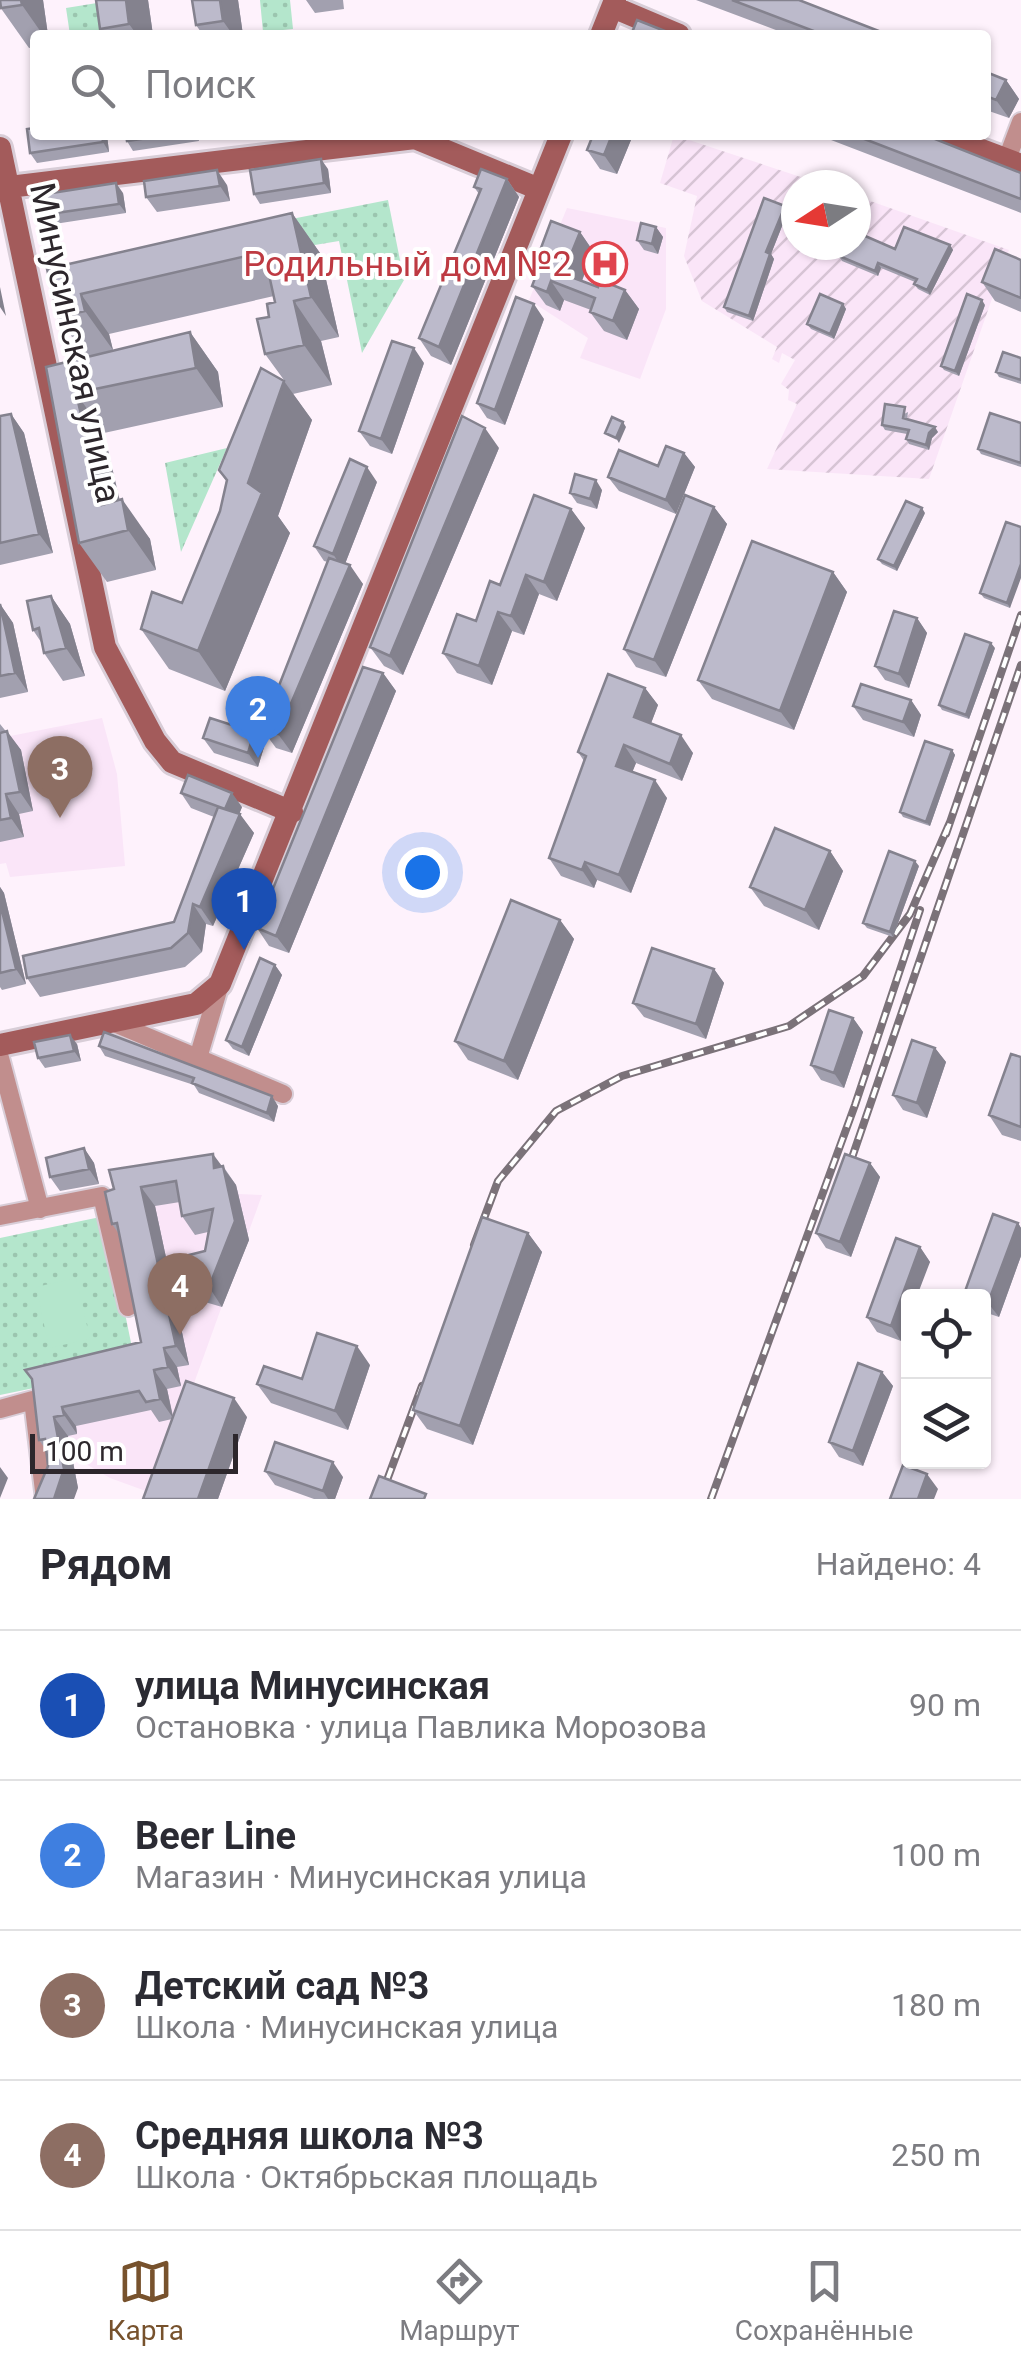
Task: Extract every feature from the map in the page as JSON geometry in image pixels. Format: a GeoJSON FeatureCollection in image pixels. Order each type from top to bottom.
{"type":"FeatureCollection","features":[{"type":"Feature","properties":{"kind":"street"},"geometry":{"type":"LineString","coordinates":[[604,30],[614,4],[669,30]]}},
{"type":"Feature","properties":{"kind":"street"},"geometry":{"type":"LineString","coordinates":[[955,140],[1014,162],[1021,122]]}},
{"type":"Feature","properties":{"kind":"street"},"geometry":{"type":"LineString","coordinates":[[2,187],[398,140]]}},
{"type":"Feature","properties":{"kind":"street"},"geometry":{"type":"LineString","coordinates":[[420,140],[539,190]]}},
{"type":"Feature","properties":{"kind":"street"},"geometry":{"type":"LineString","coordinates":[[198,1058],[220,984],[559,140]]}},
{"type":"Feature","properties":{"kind":"street","name":"Минусинская улица"},"geometry":{"type":"LineString","coordinates":[[0,148],[2,187],[110,657],[155,741],[172,762],[292,812]]}},
{"type":"Feature","properties":{"kind":"street"},"geometry":{"type":"LineString","coordinates":[[0,1045],[196,1004],[220,984]]}},
{"type":"Feature","properties":{"kind":"street"},"geometry":{"type":"LineString","coordinates":[[112,1022],[283,1094]]}},
{"type":"Feature","properties":{"kind":"street"},"geometry":{"type":"LineString","coordinates":[[0,1058],[40,1209]]}},
{"type":"Feature","properties":{"kind":"street"},"geometry":{"type":"LineString","coordinates":[[0,1216],[102,1196],[128,1307]]}},
{"type":"Feature","properties":{"kind":"street"},"geometry":{"type":"LineString","coordinates":[[0,1409],[33,1400],[45,1499]]}},
{"type":"Feature","properties":{"kind":"shaded area"},"geometry":{"type":"Polygon","coordinates":[[[673,140],[689,140],[781,170],[781,260],[871,260],[871,201],[1009,250],[929,479],[767,469],[797,404],[788,400],[789,390],[781,384],[795,360],[782,353],[779,363],[772,359],[777,347],[702,301],[684,256],[697,196],[660,183],[673,140]]]}},
{"type":"Feature","properties":{"kind":"shaded area","name":"Родильный дом №2"},"geometry":{"type":"Polygon","coordinates":[[[567,208],[666,228],[666,309],[640,379],[580,358],[588,338],[529,300],[567,208]]]}},
{"type":"Feature","properties":{"kind":"shaded area"},"geometry":{"type":"Polygon","coordinates":[[[102,718],[117,774],[125,866],[10,877],[6,863],[0,864],[0,738],[102,718]]]}},
{"type":"Feature","properties":{"kind":"shaded area"},"geometry":{"type":"Polygon","coordinates":[[[236,1185],[239,1194],[262,1195],[154,1494],[110,1478],[72,1456],[51,1459],[38,1389],[154,1361],[118,1211],[236,1185]]]}},
{"type":"Feature","properties":{"kind":"green space"},"geometry":{"type":"Polygon","coordinates":[[[260,0],[290,0],[293,29],[263,30],[260,0]]]}},
{"type":"Feature","properties":{"kind":"green space"},"geometry":{"type":"Polygon","coordinates":[[[97,3],[100,30],[69,30],[66,8],[97,3]]]}},
{"type":"Feature","properties":{"kind":"green space"},"geometry":{"type":"Polygon","coordinates":[[[388,200],[404,280],[362,353],[339,241],[266,253],[261,225],[388,200]]]}},
{"type":"Feature","properties":{"kind":"green space"},"geometry":{"type":"Polygon","coordinates":[[[227,448],[181,552],[165,463],[227,448]]]}},
{"type":"Feature","properties":{"kind":"green space"},"geometry":{"type":"Polygon","coordinates":[[[105,1216],[136,1367],[0,1395],[0,1238],[105,1216]]]}},
{"type":"Feature","properties":{"kind":"green space"},"geometry":{"type":"Polygon","coordinates":[[[76,1278],[90,1339],[49,1348],[36,1287],[76,1278]]]}},
{"type":"Feature","properties":{"kind":"building"},"geometry":{"type":"Polygon","coordinates":[[[0,0],[21,0],[22,5],[1,8],[0,0]]]}},
{"type":"Feature","properties":{"kind":"building"},"geometry":{"type":"Polygon","coordinates":[[[96,0],[126,0],[129,24],[100,29],[96,0]]]}},
{"type":"Feature","properties":{"kind":"building"},"geometry":{"type":"Polygon","coordinates":[[[192,0],[220,0],[223,21],[196,25],[192,0]]]}},
{"type":"Feature","properties":{"kind":"building"},"geometry":{"type":"Polygon","coordinates":[[[732,0],[799,0],[876,30],[811,30],[732,0]]]}},
{"type":"Feature","properties":{"kind":"building"},"geometry":{"type":"Polygon","coordinates":[[[637,20],[662,30],[633,30],[637,20]]]}},
{"type":"Feature","properties":{"kind":"building"},"geometry":{"type":"Polygon","coordinates":[[[991,74],[1006,80],[996,100],[991,98],[991,74]]]}},
{"type":"Feature","properties":{"kind":"building"},"geometry":{"type":"Polygon","coordinates":[[[27,129],[30,140],[103,142],[30,153],[27,129]]]}},
{"type":"Feature","properties":{"kind":"building"},"geometry":{"type":"Polygon","coordinates":[[[591,140],[610,140],[604,155],[587,150],[591,140]]]}},
{"type":"Feature","properties":{"kind":"building"},"geometry":{"type":"Polygon","coordinates":[[[867,140],[938,140],[1021,173],[1021,199],[867,140]]]}},
{"type":"Feature","properties":{"kind":"building"},"geometry":{"type":"Polygon","coordinates":[[[321,159],[324,183],[254,194],[250,170],[321,159]]]}},
{"type":"Feature","properties":{"kind":"building"},"geometry":{"type":"Polygon","coordinates":[[[481,169],[507,179],[439,347],[419,338],[481,189],[474,187],[481,169]]]}},
{"type":"Feature","properties":{"kind":"building"},"geometry":{"type":"Polygon","coordinates":[[[217,170],[220,186],[146,197],[144,181],[217,170]]]}},
{"type":"Feature","properties":{"kind":"building"},"geometry":{"type":"Polygon","coordinates":[[[116,183],[119,204],[42,215],[39,195],[116,183]]]}},
{"type":"Feature","properties":{"kind":"building"},"geometry":{"type":"Polygon","coordinates":[[[764,198],[781,204],[781,216],[766,252],[770,254],[749,316],[724,307],[764,198]]]}},
{"type":"Feature","properties":{"kind":"building"},"geometry":{"type":"Polygon","coordinates":[[[292,213],[311,297],[294,301],[304,345],[265,354],[257,319],[269,317],[267,304],[275,302],[264,252],[81,294],[85,311],[58,317],[47,269],[292,213]]]}},
{"type":"Feature","properties":{"kind":"building"},"geometry":{"type":"Polygon","coordinates":[[[551,221],[580,232],[563,274],[598,287],[600,280],[625,290],[613,321],[590,312],[595,298],[551,281],[547,292],[532,286],[537,273],[532,272],[551,221]]]}},
{"type":"Feature","properties":{"kind":"building"},"geometry":{"type":"Polygon","coordinates":[[[641,223],[656,227],[652,244],[637,240],[641,223]]]}},
{"type":"Feature","properties":{"kind":"building"},"geometry":{"type":"Polygon","coordinates":[[[904,227],[950,245],[927,290],[914,284],[917,279],[878,263],[875,271],[849,260],[871,260],[871,239],[895,249],[904,227]]]}},
{"type":"Feature","properties":{"kind":"building"},"geometry":{"type":"Polygon","coordinates":[[[995,249],[1021,260],[1021,298],[982,282],[995,249]]]}},
{"type":"Feature","properties":{"kind":"building"},"geometry":{"type":"Polygon","coordinates":[[[820,294],[843,304],[830,334],[807,324],[820,294]]]}},
{"type":"Feature","properties":{"kind":"building"},"geometry":{"type":"Polygon","coordinates":[[[967,294],[982,300],[955,371],[941,366],[967,294]]]}},
{"type":"Feature","properties":{"kind":"building"},"geometry":{"type":"Polygon","coordinates":[[[516,297],[534,304],[495,410],[477,403],[516,297]]]}},
{"type":"Feature","properties":{"kind":"building"},"geometry":{"type":"Polygon","coordinates":[[[190,332],[196,368],[76,393],[102,505],[122,499],[128,530],[79,543],[46,367],[190,332]]]}},
{"type":"Feature","properties":{"kind":"building"},"geometry":{"type":"Polygon","coordinates":[[[392,341],[414,348],[381,439],[359,431],[392,341]]]}},
{"type":"Feature","properties":{"kind":"building"},"geometry":{"type":"Polygon","coordinates":[[[1003,352],[1021,358],[1021,380],[996,372],[1003,352]]]}},
{"type":"Feature","properties":{"kind":"building"},"geometry":{"type":"Polygon","coordinates":[[[261,368],[284,381],[248,483],[262,493],[198,651],[141,629],[152,592],[182,603],[220,511],[227,480],[219,470],[261,368]]]}},
{"type":"Feature","properties":{"kind":"building"},"geometry":{"type":"Polygon","coordinates":[[[885,404],[905,407],[903,418],[935,427],[926,445],[906,439],[909,430],[882,425],[885,404]]]}},
{"type":"Feature","properties":{"kind":"building"},"geometry":{"type":"Polygon","coordinates":[[[990,413],[1021,423],[1021,463],[978,449],[990,413]]]}},
{"type":"Feature","properties":{"kind":"building"},"geometry":{"type":"Polygon","coordinates":[[[11,414],[39,534],[0,543],[0,416],[11,414]]]}},
{"type":"Feature","properties":{"kind":"building"},"geometry":{"type":"Polygon","coordinates":[[[462,416],[485,428],[390,656],[370,647],[462,416]]]}},
{"type":"Feature","properties":{"kind":"building"},"geometry":{"type":"Polygon","coordinates":[[[612,417],[623,422],[616,438],[605,433],[612,417]]]}},
{"type":"Feature","properties":{"kind":"building"},"geometry":{"type":"Polygon","coordinates":[[[666,446],[684,453],[666,500],[608,477],[619,450],[658,466],[666,446]]]}},
{"type":"Feature","properties":{"kind":"building"},"geometry":{"type":"Polygon","coordinates":[[[350,459],[367,467],[333,554],[314,546],[350,459]]]}},
{"type":"Feature","properties":{"kind":"building"},"geometry":{"type":"Polygon","coordinates":[[[575,474],[596,480],[590,499],[570,493],[575,474]]]}},
{"type":"Feature","properties":{"kind":"building"},"geometry":{"type":"Polygon","coordinates":[[[534,495],[571,509],[544,582],[526,575],[511,616],[498,612],[479,666],[443,653],[457,614],[476,621],[490,581],[500,585],[534,495]]]}},
{"type":"Feature","properties":{"kind":"building"},"geometry":{"type":"Polygon","coordinates":[[[685,495],[714,507],[654,660],[624,649],[685,495]]]}},
{"type":"Feature","properties":{"kind":"building"},"geometry":{"type":"Polygon","coordinates":[[[906,501],[922,508],[894,566],[878,559],[906,501]]]}},
{"type":"Feature","properties":{"kind":"building"},"geometry":{"type":"Polygon","coordinates":[[[1006,522],[1021,527],[1021,564],[1007,603],[980,593],[1006,522]]]}},
{"type":"Feature","properties":{"kind":"building"},"geometry":{"type":"Polygon","coordinates":[[[752,541],[833,572],[780,711],[698,680],[752,541]]]}},
{"type":"Feature","properties":{"kind":"building"},"geometry":{"type":"Polygon","coordinates":[[[329,558],[350,565],[278,734],[262,729],[329,558]]]}},
{"type":"Feature","properties":{"kind":"building"},"geometry":{"type":"Polygon","coordinates":[[[51,596],[66,648],[44,653],[39,628],[33,630],[27,601],[51,596]]]}},
{"type":"Feature","properties":{"kind":"building"},"geometry":{"type":"Polygon","coordinates":[[[0,604],[15,673],[0,676],[0,604]]]}},
{"type":"Feature","properties":{"kind":"building"},"geometry":{"type":"Polygon","coordinates":[[[894,611],[917,618],[899,674],[875,666],[894,611]]]}},
{"type":"Feature","properties":{"kind":"building"},"geometry":{"type":"Polygon","coordinates":[[[965,634],[991,643],[966,715],[939,705],[965,634]]]}},
{"type":"Feature","properties":{"kind":"building"},"geometry":{"type":"Polygon","coordinates":[[[363,667],[383,673],[276,936],[257,928],[363,667]]]}},
{"type":"Feature","properties":{"kind":"building"},"geometry":{"type":"Polygon","coordinates":[[[608,674],[645,688],[634,717],[681,735],[670,764],[624,745],[616,766],[655,780],[619,875],[585,862],[582,870],[549,858],[586,756],[578,752],[608,674]]]}},
{"type":"Feature","properties":{"kind":"building"},"geometry":{"type":"Polygon","coordinates":[[[861,684],[911,700],[903,722],[853,706],[861,684]]]}},
{"type":"Feature","properties":{"kind":"building"},"geometry":{"type":"Polygon","coordinates":[[[210,718],[254,732],[248,753],[203,738],[210,718]]]}},
{"type":"Feature","properties":{"kind":"building"},"geometry":{"type":"Polygon","coordinates":[[[7,731],[20,792],[6,794],[11,818],[0,820],[0,733],[7,731]]]}},
{"type":"Feature","properties":{"kind":"building"},"geometry":{"type":"Polygon","coordinates":[[[925,741],[952,750],[926,822],[900,812],[925,741]]]}},
{"type":"Feature","properties":{"kind":"building"},"geometry":{"type":"Polygon","coordinates":[[[188,775],[232,793],[225,809],[181,793],[188,775]]]}},
{"type":"Feature","properties":{"kind":"building"},"geometry":{"type":"Polygon","coordinates":[[[218,807],[240,814],[200,907],[193,904],[188,933],[171,948],[27,978],[23,956],[174,922],[218,807]]]}},
{"type":"Feature","properties":{"kind":"building"},"geometry":{"type":"Polygon","coordinates":[[[775,828],[830,851],[805,910],[750,887],[775,828]]]}},
{"type":"Feature","properties":{"kind":"building"},"geometry":{"type":"Polygon","coordinates":[[[889,851],[915,861],[890,932],[863,923],[889,851]]]}},
{"type":"Feature","properties":{"kind":"building"},"geometry":{"type":"Polygon","coordinates":[[[511,900],[560,920],[504,1061],[455,1041],[511,900]]]}},
{"type":"Feature","properties":{"kind":"building"},"geometry":{"type":"Polygon","coordinates":[[[0,903],[16,969],[0,973],[0,903]]]}},
{"type":"Feature","properties":{"kind":"building"},"geometry":{"type":"Polygon","coordinates":[[[652,948],[714,969],[696,1024],[633,1003],[652,948]]]}},
{"type":"Feature","properties":{"kind":"building"},"geometry":{"type":"Polygon","coordinates":[[[260,958],[275,965],[242,1047],[226,1040],[260,958]]]}},
{"type":"Feature","properties":{"kind":"building"},"geometry":{"type":"Polygon","coordinates":[[[829,1010],[853,1018],[834,1073],[811,1065],[829,1010]]]}},
{"type":"Feature","properties":{"kind":"building"},"geometry":{"type":"Polygon","coordinates":[[[104,1032],[272,1096],[267,1113],[192,1083],[194,1078],[99,1046],[104,1032]]]}},
{"type":"Feature","properties":{"kind":"building"},"geometry":{"type":"Polygon","coordinates":[[[70,1035],[74,1051],[38,1058],[34,1042],[70,1035]]]}},
{"type":"Feature","properties":{"kind":"building"},"geometry":{"type":"Polygon","coordinates":[[[912,1040],[935,1048],[917,1103],[893,1095],[912,1040]]]}},
{"type":"Feature","properties":{"kind":"building"},"geometry":{"type":"Polygon","coordinates":[[[1011,1054],[1021,1057],[1021,1127],[989,1115],[1011,1054]]]}},
{"type":"Feature","properties":{"kind":"building"},"geometry":{"type":"Polygon","coordinates":[[[84,1148],[89,1169],[50,1177],[46,1158],[84,1148]]]}},
{"type":"Feature","properties":{"kind":"building"},"geometry":{"type":"Polygon","coordinates":[[[213,1154],[214,1168],[223,1166],[235,1221],[209,1287],[192,1283],[189,1255],[205,1251],[213,1209],[182,1216],[176,1181],[141,1187],[176,1346],[164,1348],[168,1367],[154,1370],[160,1399],[146,1402],[139,1391],[62,1407],[64,1415],[54,1417],[64,1469],[54,1499],[34,1499],[48,1466],[45,1439],[39,1440],[32,1379],[25,1370],[141,1342],[117,1223],[112,1224],[105,1192],[114,1189],[109,1170],[213,1154]]]}},
{"type":"Feature","properties":{"kind":"building"},"geometry":{"type":"Polygon","coordinates":[[[845,1154],[870,1163],[840,1242],[816,1233],[845,1154]]]}},
{"type":"Feature","properties":{"kind":"building"},"geometry":{"type":"Polygon","coordinates":[[[993,1214],[1018,1223],[991,1295],[991,1289],[966,1289],[993,1214]]]}},
{"type":"Feature","properties":{"kind":"building"},"geometry":{"type":"Polygon","coordinates":[[[482,1217],[528,1233],[460,1426],[413,1410],[482,1217]]]}},
{"type":"Feature","properties":{"kind":"building"},"geometry":{"type":"Polygon","coordinates":[[[896,1238],[920,1247],[905,1289],[901,1289],[891,1326],[867,1317],[896,1238]]]}},
{"type":"Feature","properties":{"kind":"building"},"geometry":{"type":"Polygon","coordinates":[[[317,1333],[357,1346],[335,1411],[257,1384],[264,1366],[302,1379],[317,1333]]]}},
{"type":"Feature","properties":{"kind":"building"},"geometry":{"type":"Polygon","coordinates":[[[858,1363],[882,1372],[853,1451],[829,1442],[858,1363]]]}},
{"type":"Feature","properties":{"kind":"building"},"geometry":{"type":"Polygon","coordinates":[[[186,1381],[234,1398],[198,1499],[143,1499],[186,1381]]]}},
{"type":"Feature","properties":{"kind":"building"},"geometry":{"type":"Polygon","coordinates":[[[275,1442],[333,1462],[323,1491],[265,1471],[275,1442]]]}},
{"type":"Feature","properties":{"kind":"building"},"geometry":{"type":"Polygon","coordinates":[[[901,1469],[927,1474],[918,1499],[890,1499],[901,1469]]]}},
{"type":"Feature","properties":{"kind":"building"},"geometry":{"type":"Polygon","coordinates":[[[379,1476],[426,1494],[424,1499],[370,1499],[379,1476]]]}},
{"type":"Feature","properties":{"kind":"railway"},"geometry":{"type":"LineString","coordinates":[[946,834],[1021,615]]}},
{"type":"Feature","properties":{"kind":"railway"},"geometry":{"type":"LineString","coordinates":[[844,1181],[1021,665]]}},
{"type":"Feature","properties":{"kind":"railway"},"geometry":{"type":"LineString","coordinates":[[474,1245],[498,1181],[556,1111],[622,1076],[789,1026],[863,976],[910,914],[950,822]]}},
{"type":"Feature","properties":{"kind":"railway"},"geometry":{"type":"LineString","coordinates":[[711,1499],[855,1105],[920,910]]}},
{"type":"Feature","properties":{"kind":"railway"},"geometry":{"type":"LineString","coordinates":[[380,1499],[422,1386]]}},
{"type":"Feature","properties":{"kind":"place","name":"Родильный дом №2"},"geometry":{"type":"Point","coordinates":[605,264]}},
{"type":"Feature","properties":{"kind":"place","name":"Beer Line"},"geometry":{"type":"Point","coordinates":[258,758]}},
{"type":"Feature","properties":{"kind":"place","name":"Детский сад №3"},"geometry":{"type":"Point","coordinates":[60,818]}},
{"type":"Feature","properties":{"kind":"place","name":"улица Минусинская"},"geometry":{"type":"Point","coordinates":[244,950]}},
{"type":"Feature","properties":{"kind":"place","name":"Средняя школа №3"},"geometry":{"type":"Point","coordinates":[180,1335]}}]}
